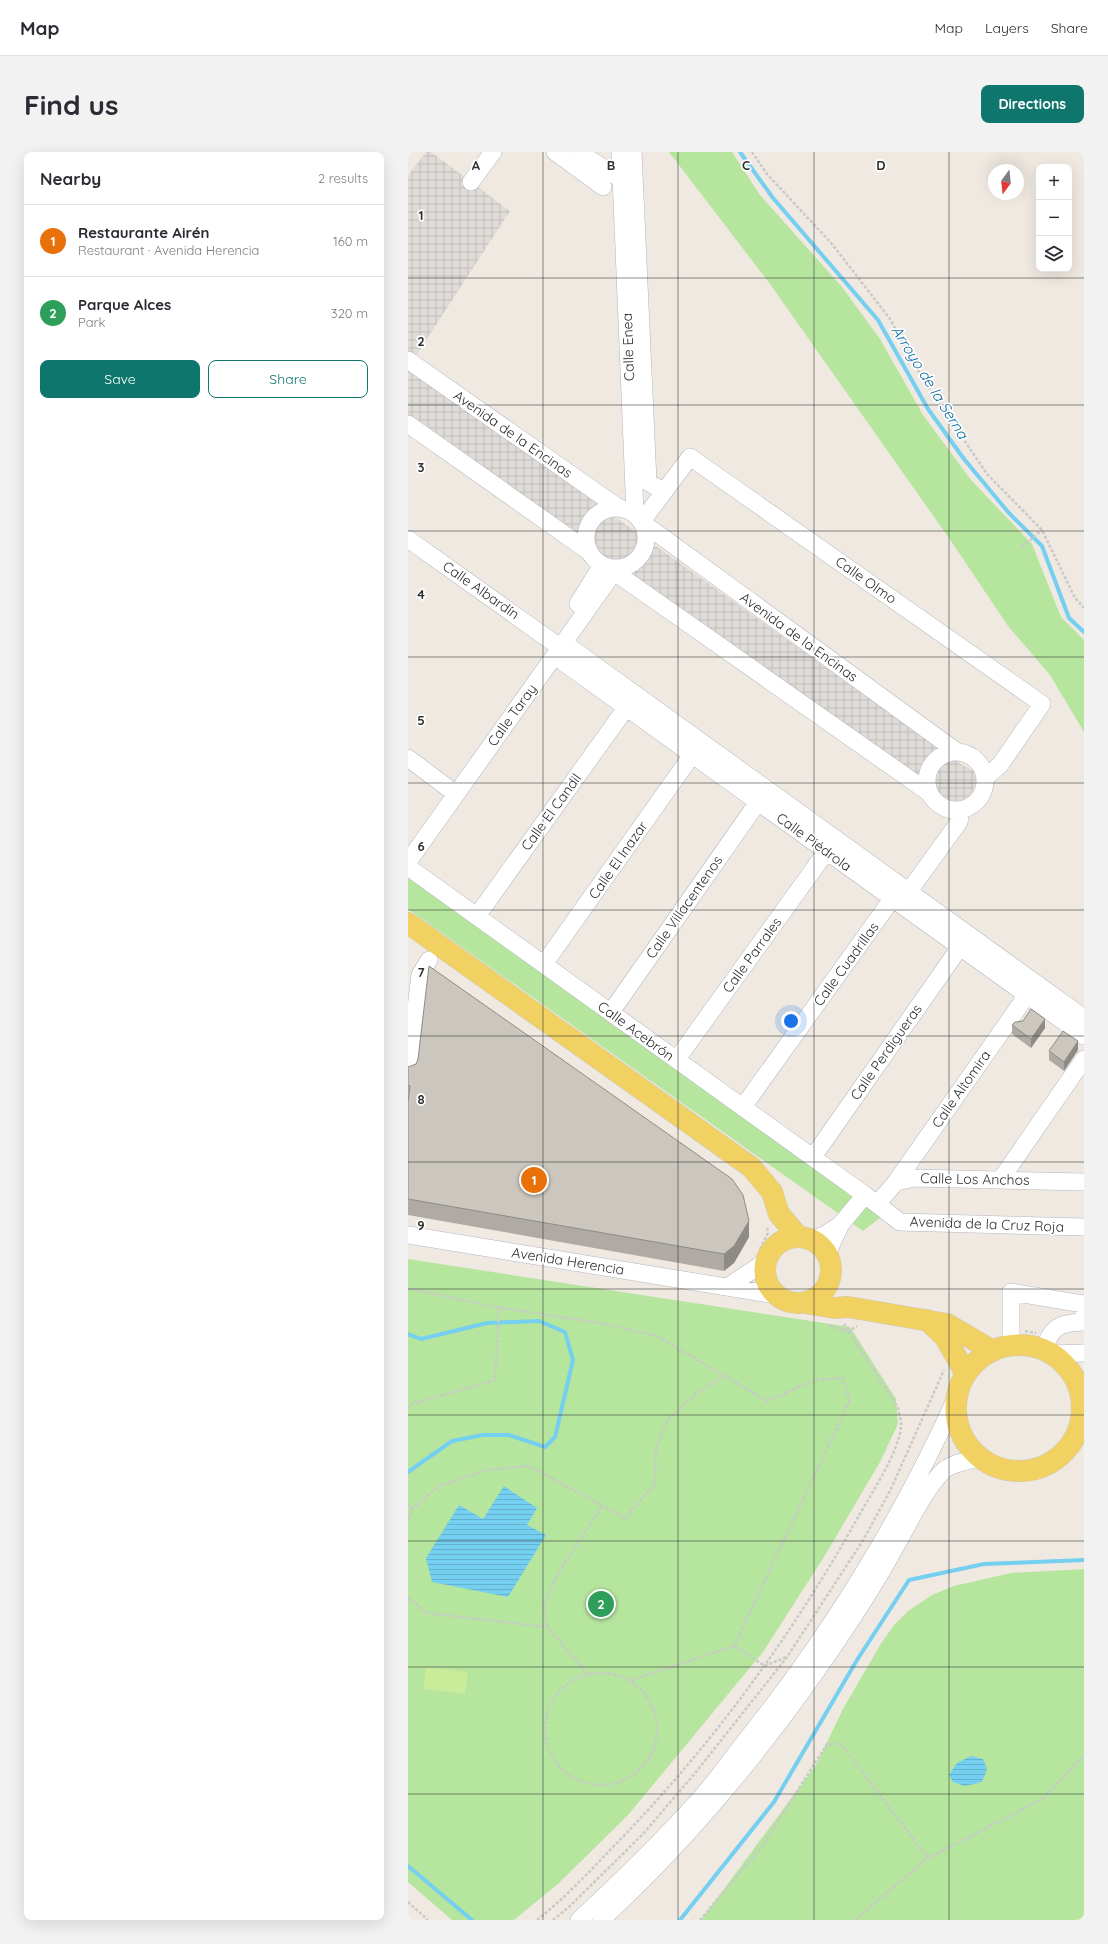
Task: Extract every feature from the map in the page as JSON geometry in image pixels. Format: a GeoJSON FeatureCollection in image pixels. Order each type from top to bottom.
{"type":"FeatureCollection","features":[{"type":"Feature","properties":{"kind":"main road"},"geometry":{"type":"LineString","coordinates":[[408,923],[751,1167],[772,1192],[773,1218],[766,1253],[764,1274],[776,1300],[789,1302],[801,1308],[842,1316],[925,1319],[947,1324],[1002,1348]]}},
{"type":"Feature","properties":{"kind":"main road"},"geometry":{"type":"LineString","coordinates":[[773,1218],[821,1246],[827,1254],[831,1264],[831,1276],[827,1286],[818,1297],[801,1308]]}},
{"type":"Feature","properties":{"kind":"main road"},"geometry":{"type":"LineString","coordinates":[[766,1253],[785,1239],[805,1238]]}},
{"type":"Feature","properties":{"kind":"main road"},"geometry":{"type":"LineString","coordinates":[[827,1286],[842,1316]]}},
{"type":"Feature","properties":{"kind":"main road"},"geometry":{"type":"LineString","coordinates":[[925,1319],[945,1336],[966,1374]]}},
{"type":"Feature","properties":{"kind":"main road"},"geometry":{"type":"LineString","coordinates":[[1027,1346],[1047,1352],[1069,1370],[1082,1396],[1079,1439],[1063,1454],[1048,1465],[1031,1471],[1013,1472],[995,1467],[979,1458],[962,1437],[957,1425],[956,1398],[959,1385],[973,1364],[1002,1348],[1027,1346]]}},
{"type":"Feature","properties":{"kind":"street"},"geometry":{"type":"LineString","coordinates":[[471,182],[493,152]]}},
{"type":"Feature","properties":{"kind":"street"},"geometry":{"type":"LineString","coordinates":[[555,152],[603,187]]}},
{"type":"Feature","properties":{"kind":"street"},"geometry":{"type":"LineString","coordinates":[[579,152],[622,180]]}},
{"type":"Feature","properties":{"kind":"street","name":"Calle Enea"},"geometry":{"type":"LineString","coordinates":[[620,152],[640,519]]}},
{"type":"Feature","properties":{"kind":"street"},"geometry":{"type":"LineString","coordinates":[[633,152],[648,482],[664,492],[640,519]]}},
{"type":"Feature","properties":{"kind":"street","name":"Avenida de la Encinas"},"geometry":{"type":"LineString","coordinates":[[408,360],[619,508]]}},
{"type":"Feature","properties":{"kind":"street"},"geometry":{"type":"LineString","coordinates":[[408,424],[588,550],[594,559],[612,568],[623,578],[928,792],[936,803],[947,810],[961,811],[970,808],[977,802],[985,786],[986,777],[982,767],[976,759],[966,753],[956,752],[944,754],[935,760],[929,770],[926,781],[928,792]]}},
{"type":"Feature","properties":{"kind":"street","name":"Calle Olmo"},"geometry":{"type":"LineString","coordinates":[[664,492],[690,457],[1042,704],[1000,765],[986,777]]}},
{"type":"Feature","properties":{"kind":"street"},"geometry":{"type":"LineString","coordinates":[[588,550],[586,535],[591,520],[603,510],[619,508],[640,519],[647,533],[646,547],[639,558],[629,566],[612,568]]}},
{"type":"Feature","properties":{"kind":"street","name":"Avenida de la Encinas"},"geometry":{"type":"LineString","coordinates":[[640,519],[956,752]]}},
{"type":"Feature","properties":{"kind":"street","name":"Calle Albardín"},"geometry":{"type":"LineString","coordinates":[[408,538],[909,891],[1084,1018]]}},
{"type":"Feature","properties":{"kind":"street","name":"Calle Taray"},"geometry":{"type":"LineString","coordinates":[[408,862],[612,568]]}},
{"type":"Feature","properties":{"kind":"street","name":"Calle Taray"},"geometry":{"type":"LineString","coordinates":[[408,844],[448,788],[559,644]]}},
{"type":"Feature","properties":{"kind":"street","name":"Calle Piédrola"},"geometry":{"type":"LineString","coordinates":[[559,644],[563,662],[1084,1036]]}},
{"type":"Feature","properties":{"kind":"street","name":"Calle El Candil"},"geometry":{"type":"LineString","coordinates":[[477,916],[626,708]]}},
{"type":"Feature","properties":{"kind":"street","name":"Calle El Inazar"},"geometry":{"type":"LineString","coordinates":[[544,964],[692,755]]}},
{"type":"Feature","properties":{"kind":"street"},"geometry":{"type":"LineString","coordinates":[[408,758],[448,788]]}},
{"type":"Feature","properties":{"kind":"street","name":"Calle Villacentenos"},"geometry":{"type":"LineString","coordinates":[[611,1012],[758,802]]}},
{"type":"Feature","properties":{"kind":"street"},"geometry":{"type":"LineString","coordinates":[[909,891],[959,822],[961,811]]}},
{"type":"Feature","properties":{"kind":"street","name":"Calle Parrales"},"geometry":{"type":"LineString","coordinates":[[677,1060],[826,852]]}},
{"type":"Feature","properties":{"kind":"street","name":"Calle Acebrón"},"geometry":{"type":"LineString","coordinates":[[408,867],[871,1199]]}},
{"type":"Feature","properties":{"kind":"street","name":"Calle Cuadrillas"},"geometry":{"type":"LineString","coordinates":[[743,1108],[892,899]]}},
{"type":"Feature","properties":{"kind":"street","name":"Calle Perdigueras"},"geometry":{"type":"LineString","coordinates":[[813,1157],[960,947]]}},
{"type":"Feature","properties":{"kind":"street"},"geometry":{"type":"LineString","coordinates":[[408,1074],[420,975],[429,960]]}},
{"type":"Feature","properties":{"kind":"street","name":"Calle Altomira"},"geometry":{"type":"LineString","coordinates":[[896,1182],[1027,995]]}},
{"type":"Feature","properties":{"kind":"street"},"geometry":{"type":"LineString","coordinates":[[1001,1179],[1082,1066]]}},
{"type":"Feature","properties":{"kind":"street","name":"Calle Los Anchos"},"geometry":{"type":"LineString","coordinates":[[896,1182],[914,1178],[1084,1182]]}},
{"type":"Feature","properties":{"kind":"street"},"geometry":{"type":"LineString","coordinates":[[805,1238],[841,1224],[871,1199],[896,1182]]}},
{"type":"Feature","properties":{"kind":"street","name":"Avenida de la Cruz Roja"},"geometry":{"type":"LineString","coordinates":[[871,1199],[900,1222],[1084,1227]]}},
{"type":"Feature","properties":{"kind":"street"},"geometry":{"type":"LineString","coordinates":[[827,1254],[841,1224]]}},
{"type":"Feature","properties":{"kind":"street","name":"Avenida Herencia"},"geometry":{"type":"LineString","coordinates":[[408,1235],[727,1287],[776,1300]]}},
{"type":"Feature","properties":{"kind":"street"},"geometry":{"type":"LineString","coordinates":[[727,1287],[766,1253]]}},
{"type":"Feature","properties":{"kind":"street"},"geometry":{"type":"LineString","coordinates":[[1002,1348],[1010,1292],[1084,1304]]}},
{"type":"Feature","properties":{"kind":"street"},"geometry":{"type":"LineString","coordinates":[[1084,1315],[1083,1322],[1065,1323],[1056,1328],[1049,1337],[1047,1352],[1084,1353]]}},
{"type":"Feature","properties":{"kind":"street"},"geometry":{"type":"LineString","coordinates":[[579,1920],[643,1859],[700,1799],[770,1711],[806,1662],[883,1542],[931,1453],[956,1398]]}},
{"type":"Feature","properties":{"kind":"street"},"geometry":{"type":"LineString","coordinates":[[601,1920],[664,1859],[728,1787],[772,1732],[854,1615],[886,1565],[925,1493],[944,1470],[954,1465],[979,1458]]}},
{"type":"Feature","properties":{"kind":"path"},"geometry":{"type":"LineString","coordinates":[[752,152],[767,174],[832,244],[890,319],[924,381],[988,474],[1042,530],[1074,598],[1084,608]]}},
{"type":"Feature","properties":{"kind":"path"},"geometry":{"type":"LineString","coordinates":[[1022,547],[1042,530]]}},
{"type":"Feature","properties":{"kind":"path"},"geometry":{"type":"LineString","coordinates":[[766,1253],[768,1233],[773,1218]]}},
{"type":"Feature","properties":{"kind":"path"},"geometry":{"type":"LineString","coordinates":[[408,1288],[499,1308],[605,1324],[657,1336],[766,1401],[816,1380],[842,1378],[850,1400],[734,1646],[630,1680]]}},
{"type":"Feature","properties":{"kind":"path"},"geometry":{"type":"LineString","coordinates":[[776,1300],[801,1308]]}},
{"type":"Feature","properties":{"kind":"path"},"geometry":{"type":"LineString","coordinates":[[408,1409],[412,1404],[494,1380],[499,1308]]}},
{"type":"Feature","properties":{"kind":"path"},"geometry":{"type":"LineString","coordinates":[[537,1920],[555,1906],[626,1834],[693,1761],[765,1666],[832,1563],[886,1468],[900,1436],[901,1423],[898,1408],[848,1332],[842,1316]]}},
{"type":"Feature","properties":{"kind":"path"},"geometry":{"type":"LineString","coordinates":[[842,1316],[848,1332]]}},
{"type":"Feature","properties":{"kind":"path"},"geometry":{"type":"LineString","coordinates":[[842,1316],[848,1332]]}},
{"type":"Feature","properties":{"kind":"path"},"geometry":{"type":"LineString","coordinates":[[552,1920],[570,1906],[643,1834],[696,1772],[787,1657],[862,1542],[890,1491],[945,1368]]}},
{"type":"Feature","properties":{"kind":"path"},"geometry":{"type":"LineString","coordinates":[[408,1522],[412,1509],[439,1486],[486,1470],[529,1466],[625,1518],[655,1484],[656,1447],[668,1420],[696,1394],[724,1376]]}},
{"type":"Feature","properties":{"kind":"path"},"geometry":{"type":"LineString","coordinates":[[408,1503],[412,1509]]}},
{"type":"Feature","properties":{"kind":"path"},"geometry":{"type":"LineString","coordinates":[[588,1674],[547,1627],[543,1603],[562,1567],[602,1506]]}},
{"type":"Feature","properties":{"kind":"path"},"geometry":{"type":"LineString","coordinates":[[408,1597],[426,1613],[547,1627]]}},
{"type":"Feature","properties":{"kind":"path"},"geometry":{"type":"LineString","coordinates":[[734,1646],[765,1666]]}},
{"type":"Feature","properties":{"kind":"path"},"geometry":{"type":"LineString","coordinates":[[765,1666],[787,1657]]}},
{"type":"Feature","properties":{"kind":"path"},"geometry":{"type":"LineString","coordinates":[[602,1673],[617,1675],[630,1680],[645,1693],[655,1710],[658,1729],[655,1749],[645,1766],[631,1778],[612,1785],[593,1786],[574,1780],[559,1767],[548,1751],[544,1732],[547,1712],[556,1695],[570,1682],[588,1674],[602,1673]]}},
{"type":"Feature","properties":{"kind":"path"},"geometry":{"type":"LineString","coordinates":[[700,1920],[763,1844],[827,1744],[841,1744],[928,1858]]}},
{"type":"Feature","properties":{"kind":"path"},"geometry":{"type":"LineString","coordinates":[[855,1920],[928,1858],[1044,1799],[1084,1755]]}},
{"type":"Feature","properties":{"kind":"path"},"geometry":{"type":"LineString","coordinates":[[408,1902],[428,1920]]}},
{"type":"Feature","properties":{"kind":"green space"},"geometry":{"type":"Polygon","coordinates":[[[669,152],[732,152],[760,195],[842,287],[880,339],[923,415],[971,480],[1032,544],[1061,617],[1084,640],[1084,732],[1050,675],[1008,626],[951,541],[770,284],[669,152]]]}},
{"type":"Feature","properties":{"kind":"green space"},"geometry":{"type":"Polygon","coordinates":[[[408,877],[881,1217],[863,1231],[408,909],[408,877]]]}},
{"type":"Feature","properties":{"kind":"green space"},"geometry":{"type":"Polygon","coordinates":[[[408,1259],[850,1327],[896,1399],[898,1424],[880,1462],[824,1557],[763,1652],[628,1815],[559,1883],[514,1920],[452,1920],[408,1882],[408,1259]]]}},
{"type":"Feature","properties":{"kind":"green space"},"geometry":{"type":"Polygon","coordinates":[[[1084,1569],[1084,1920],[701,1920],[816,1765],[843,1709],[880,1645],[894,1625],[908,1611],[932,1595],[954,1586],[1011,1573],[1084,1569]]]}},
{"type":"Feature","properties":{"kind":"green space"},"geometry":{"type":"Polygon","coordinates":[[[426,1667],[468,1672],[465,1694],[423,1689],[426,1667]]]}},
{"type":"Feature","properties":{"kind":"shaded area"},"geometry":{"type":"Polygon","coordinates":[[[426,152],[431,152],[510,211],[408,368],[408,176],[426,152]]]}},
{"type":"Feature","properties":{"kind":"shaded area"},"geometry":{"type":"Polygon","coordinates":[[[408,369],[961,764],[974,771],[977,780],[969,799],[949,804],[408,416],[408,369]]]}},
{"type":"Feature","properties":{"kind":"water"},"geometry":{"type":"Polygon","coordinates":[[[504,1486],[537,1508],[527,1525],[546,1535],[508,1597],[432,1582],[426,1558],[459,1505],[483,1519],[504,1486]]]}},
{"type":"Feature","properties":{"kind":"water"},"geometry":{"type":"Polygon","coordinates":[[[971,1756],[983,1759],[987,1769],[982,1782],[965,1786],[953,1782],[949,1775],[957,1763],[971,1756]]]}},
{"type":"Feature","properties":{"kind":"building"},"geometry":{"type":"Polygon","coordinates":[[[429,966],[732,1179],[743,1195],[749,1221],[734,1246],[724,1254],[408,1199],[408,1102],[410,1086],[408,1085],[408,1067],[416,1064],[418,1059],[429,966]]]}},
{"type":"Feature","properties":{"kind":"building"},"geometry":{"type":"Polygon","coordinates":[[[1031,1009],[1045,1019],[1031,1039],[1012,1025],[1015,1022],[1023,1021],[1031,1009]]]}},
{"type":"Feature","properties":{"kind":"building"},"geometry":{"type":"Polygon","coordinates":[[[1063,1031],[1078,1041],[1064,1062],[1049,1051],[1063,1031]]]}},
{"type":"Feature","properties":{"kind":"waterway","name":"Arroyo de la Serna"},"geometry":{"type":"LineString","coordinates":[[740,152],[773,198],[878,320],[928,409],[964,459],[1008,512],[1042,546],[1069,618],[1084,632]]}},
{"type":"Feature","properties":{"kind":"waterway"},"geometry":{"type":"LineString","coordinates":[[408,1334],[421,1339],[487,1323],[539,1321],[565,1332],[573,1360],[555,1437],[545,1447],[509,1435],[483,1435],[452,1441],[408,1472]]}},
{"type":"Feature","properties":{"kind":"waterway"},"geometry":{"type":"LineString","coordinates":[[680,1920],[774,1802],[857,1660],[909,1580],[984,1564],[1084,1560]]}},
{"type":"Feature","properties":{"kind":"waterway"},"geometry":{"type":"LineString","coordinates":[[408,1866],[472,1920]]}},
{"type":"Feature","properties":{"kind":"place","name":"Restaurante Airén"},"geometry":{"type":"Point","coordinates":[534,1180]}},
{"type":"Feature","properties":{"kind":"place","name":"Parque Alces"},"geometry":{"type":"Point","coordinates":[601,1604]}}]}
